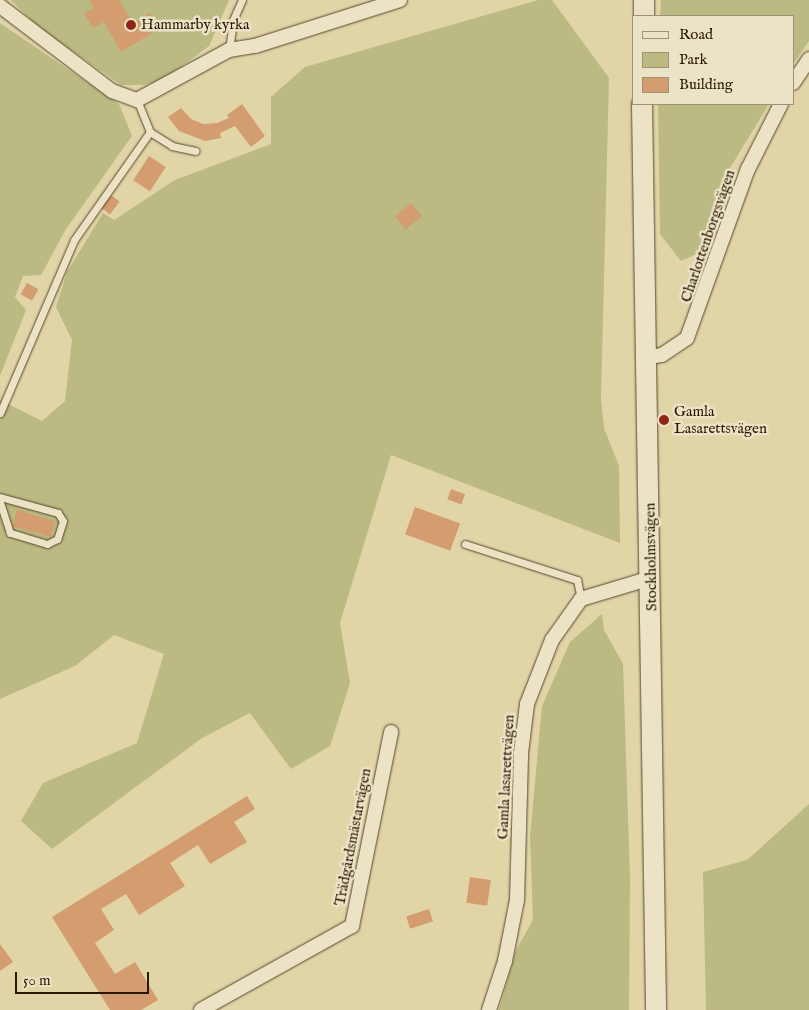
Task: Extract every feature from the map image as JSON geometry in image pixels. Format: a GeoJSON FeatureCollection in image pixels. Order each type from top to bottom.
{"type":"FeatureCollection","features":[{"type":"Feature","properties":{"kind":"street"},"geometry":{"type":"LineString","coordinates":[[0,6],[112,90],[137,100],[229,50],[255,46],[400,0]]}},
{"type":"Feature","properties":{"kind":"street"},"geometry":{"type":"LineString","coordinates":[[644,0],[644,15]]}},
{"type":"Feature","properties":{"kind":"street"},"geometry":{"type":"LineString","coordinates":[[794,82],[809,59]]}},
{"type":"Feature","properties":{"kind":"street","name":"Stockholmsvägen"},"geometry":{"type":"LineString","coordinates":[[642,105],[651,578],[656,1010]]}},
{"type":"Feature","properties":{"kind":"street","name":"Charlottenborgsvägen"},"geometry":{"type":"LineString","coordinates":[[646,358],[662,355],[687,338],[748,169],[780,105]]}},
{"type":"Feature","properties":{"kind":"street"},"geometry":{"type":"LineString","coordinates":[[581,599],[651,578]]}},
{"type":"Feature","properties":{"kind":"street","name":"Gamla lasarettvägen"},"geometry":{"type":"LineString","coordinates":[[489,1010],[505,961],[517,900],[521,754],[527,704],[552,640],[581,599]]}},
{"type":"Feature","properties":{"kind":"street","name":"Trädgårdsmästarvägen"},"geometry":{"type":"LineString","coordinates":[[201,1010],[352,926],[391,732]]}},
{"type":"Feature","properties":{"kind":"lane"},"geometry":{"type":"LineString","coordinates":[[229,50],[233,20],[242,0]]}},
{"type":"Feature","properties":{"kind":"lane"},"geometry":{"type":"LineString","coordinates":[[137,100],[150,132],[172,146],[195,151]]}},
{"type":"Feature","properties":{"kind":"lane"},"geometry":{"type":"LineString","coordinates":[[0,413],[74,240],[150,132]]}},
{"type":"Feature","properties":{"kind":"lane"},"geometry":{"type":"LineString","coordinates":[[0,497],[58,513],[63,521],[57,539],[47,544],[10,533],[0,502]]}},
{"type":"Feature","properties":{"kind":"lane"},"geometry":{"type":"LineString","coordinates":[[465,544],[577,580],[581,599]]}},
{"type":"Feature","properties":{"kind":"green space"},"geometry":{"type":"Polygon","coordinates":[[[11,0],[229,0],[209,46],[163,80],[143,85],[121,85],[37,26],[11,0]]]}},
{"type":"Feature","properties":{"kind":"green space"},"geometry":{"type":"Polygon","coordinates":[[[538,0],[552,0],[609,78],[601,399],[604,428],[619,466],[620,543],[391,455],[340,623],[350,683],[330,746],[291,769],[250,713],[202,738],[52,849],[21,821],[43,783],[137,743],[164,654],[114,635],[75,666],[0,699],[0,400],[42,421],[65,401],[72,340],[56,307],[67,272],[103,213],[114,220],[175,180],[271,144],[271,97],[305,67],[538,0]]]}},
{"type":"Feature","properties":{"kind":"green space"},"geometry":{"type":"Polygon","coordinates":[[[661,0],[809,0],[809,41],[794,63],[794,15],[660,15],[661,0]]]}},
{"type":"Feature","properties":{"kind":"green space"},"geometry":{"type":"Polygon","coordinates":[[[0,23],[119,104],[132,136],[66,229],[41,275],[23,276],[15,297],[26,310],[0,376],[0,23]]]}},
{"type":"Feature","properties":{"kind":"green space"},"geometry":{"type":"Polygon","coordinates":[[[658,105],[768,105],[730,168],[699,253],[681,261],[660,234],[658,105]]]}},
{"type":"Feature","properties":{"kind":"green space"},"geometry":{"type":"Polygon","coordinates":[[[602,614],[604,630],[623,664],[630,878],[629,1010],[499,1010],[516,950],[533,920],[530,836],[542,706],[570,642],[602,614]]]}},
{"type":"Feature","properties":{"kind":"green space"},"geometry":{"type":"Polygon","coordinates":[[[809,804],[809,1010],[706,1010],[703,872],[747,860],[809,804]]]}},
{"type":"Feature","properties":{"kind":"building","name":"Hammarby kyrka"},"geometry":{"type":"Polygon","coordinates":[[[89,0],[119,0],[133,23],[150,13],[159,29],[121,52],[104,22],[93,28],[84,13],[94,8],[89,0]]]}},
{"type":"Feature","properties":{"kind":"building"},"geometry":{"type":"Polygon","coordinates":[[[242,104],[265,136],[251,147],[235,126],[220,133],[221,138],[205,141],[179,131],[168,117],[181,108],[191,119],[203,124],[217,123],[229,118],[227,115],[242,104]]]}},
{"type":"Feature","properties":{"kind":"building"},"geometry":{"type":"Polygon","coordinates":[[[149,156],[166,167],[150,191],[133,180],[149,156]]]}},
{"type":"Feature","properties":{"kind":"building"},"geometry":{"type":"Polygon","coordinates":[[[111,195],[120,202],[110,214],[101,208],[111,195]]]}},
{"type":"Feature","properties":{"kind":"building"},"geometry":{"type":"Polygon","coordinates":[[[411,203],[422,216],[406,230],[395,216],[411,203]]]}},
{"type":"Feature","properties":{"kind":"building"},"geometry":{"type":"Polygon","coordinates":[[[27,283],[38,289],[32,301],[21,294],[27,283]]]}},
{"type":"Feature","properties":{"kind":"building"},"geometry":{"type":"Polygon","coordinates":[[[451,489],[465,494],[461,504],[447,499],[451,489]]]}},
{"type":"Feature","properties":{"kind":"building"},"geometry":{"type":"Polygon","coordinates":[[[415,507],[460,523],[450,551],[405,534],[415,507]]]}},
{"type":"Feature","properties":{"kind":"building"},"geometry":{"type":"Polygon","coordinates":[[[17,510],[55,521],[51,537],[12,526],[17,510]]]}},
{"type":"Feature","properties":{"kind":"building"},"geometry":{"type":"Polygon","coordinates":[[[247,796],[255,809],[234,822],[247,842],[210,864],[198,845],[170,863],[185,886],[139,915],[126,894],[101,909],[114,930],[95,943],[115,974],[135,962],[158,1000],[141,1010],[110,1010],[52,917],[247,796]]]}},
{"type":"Feature","properties":{"kind":"building"},"geometry":{"type":"Polygon","coordinates":[[[470,877],[491,880],[487,906],[466,903],[470,877]]]}},
{"type":"Feature","properties":{"kind":"building"},"geometry":{"type":"Polygon","coordinates":[[[429,909],[433,921],[410,929],[406,916],[429,909]]]}},
{"type":"Feature","properties":{"kind":"building"},"geometry":{"type":"Polygon","coordinates":[[[0,944],[13,962],[0,971],[0,944]]]}},
{"type":"Feature","properties":{"kind":"place","name":"Hammarby kyrka"},"geometry":{"type":"Point","coordinates":[131,25]}},
{"type":"Feature","properties":{"kind":"place","name":"Gamla Lasarettsvägen"},"geometry":{"type":"Point","coordinates":[664,420]}}]}
